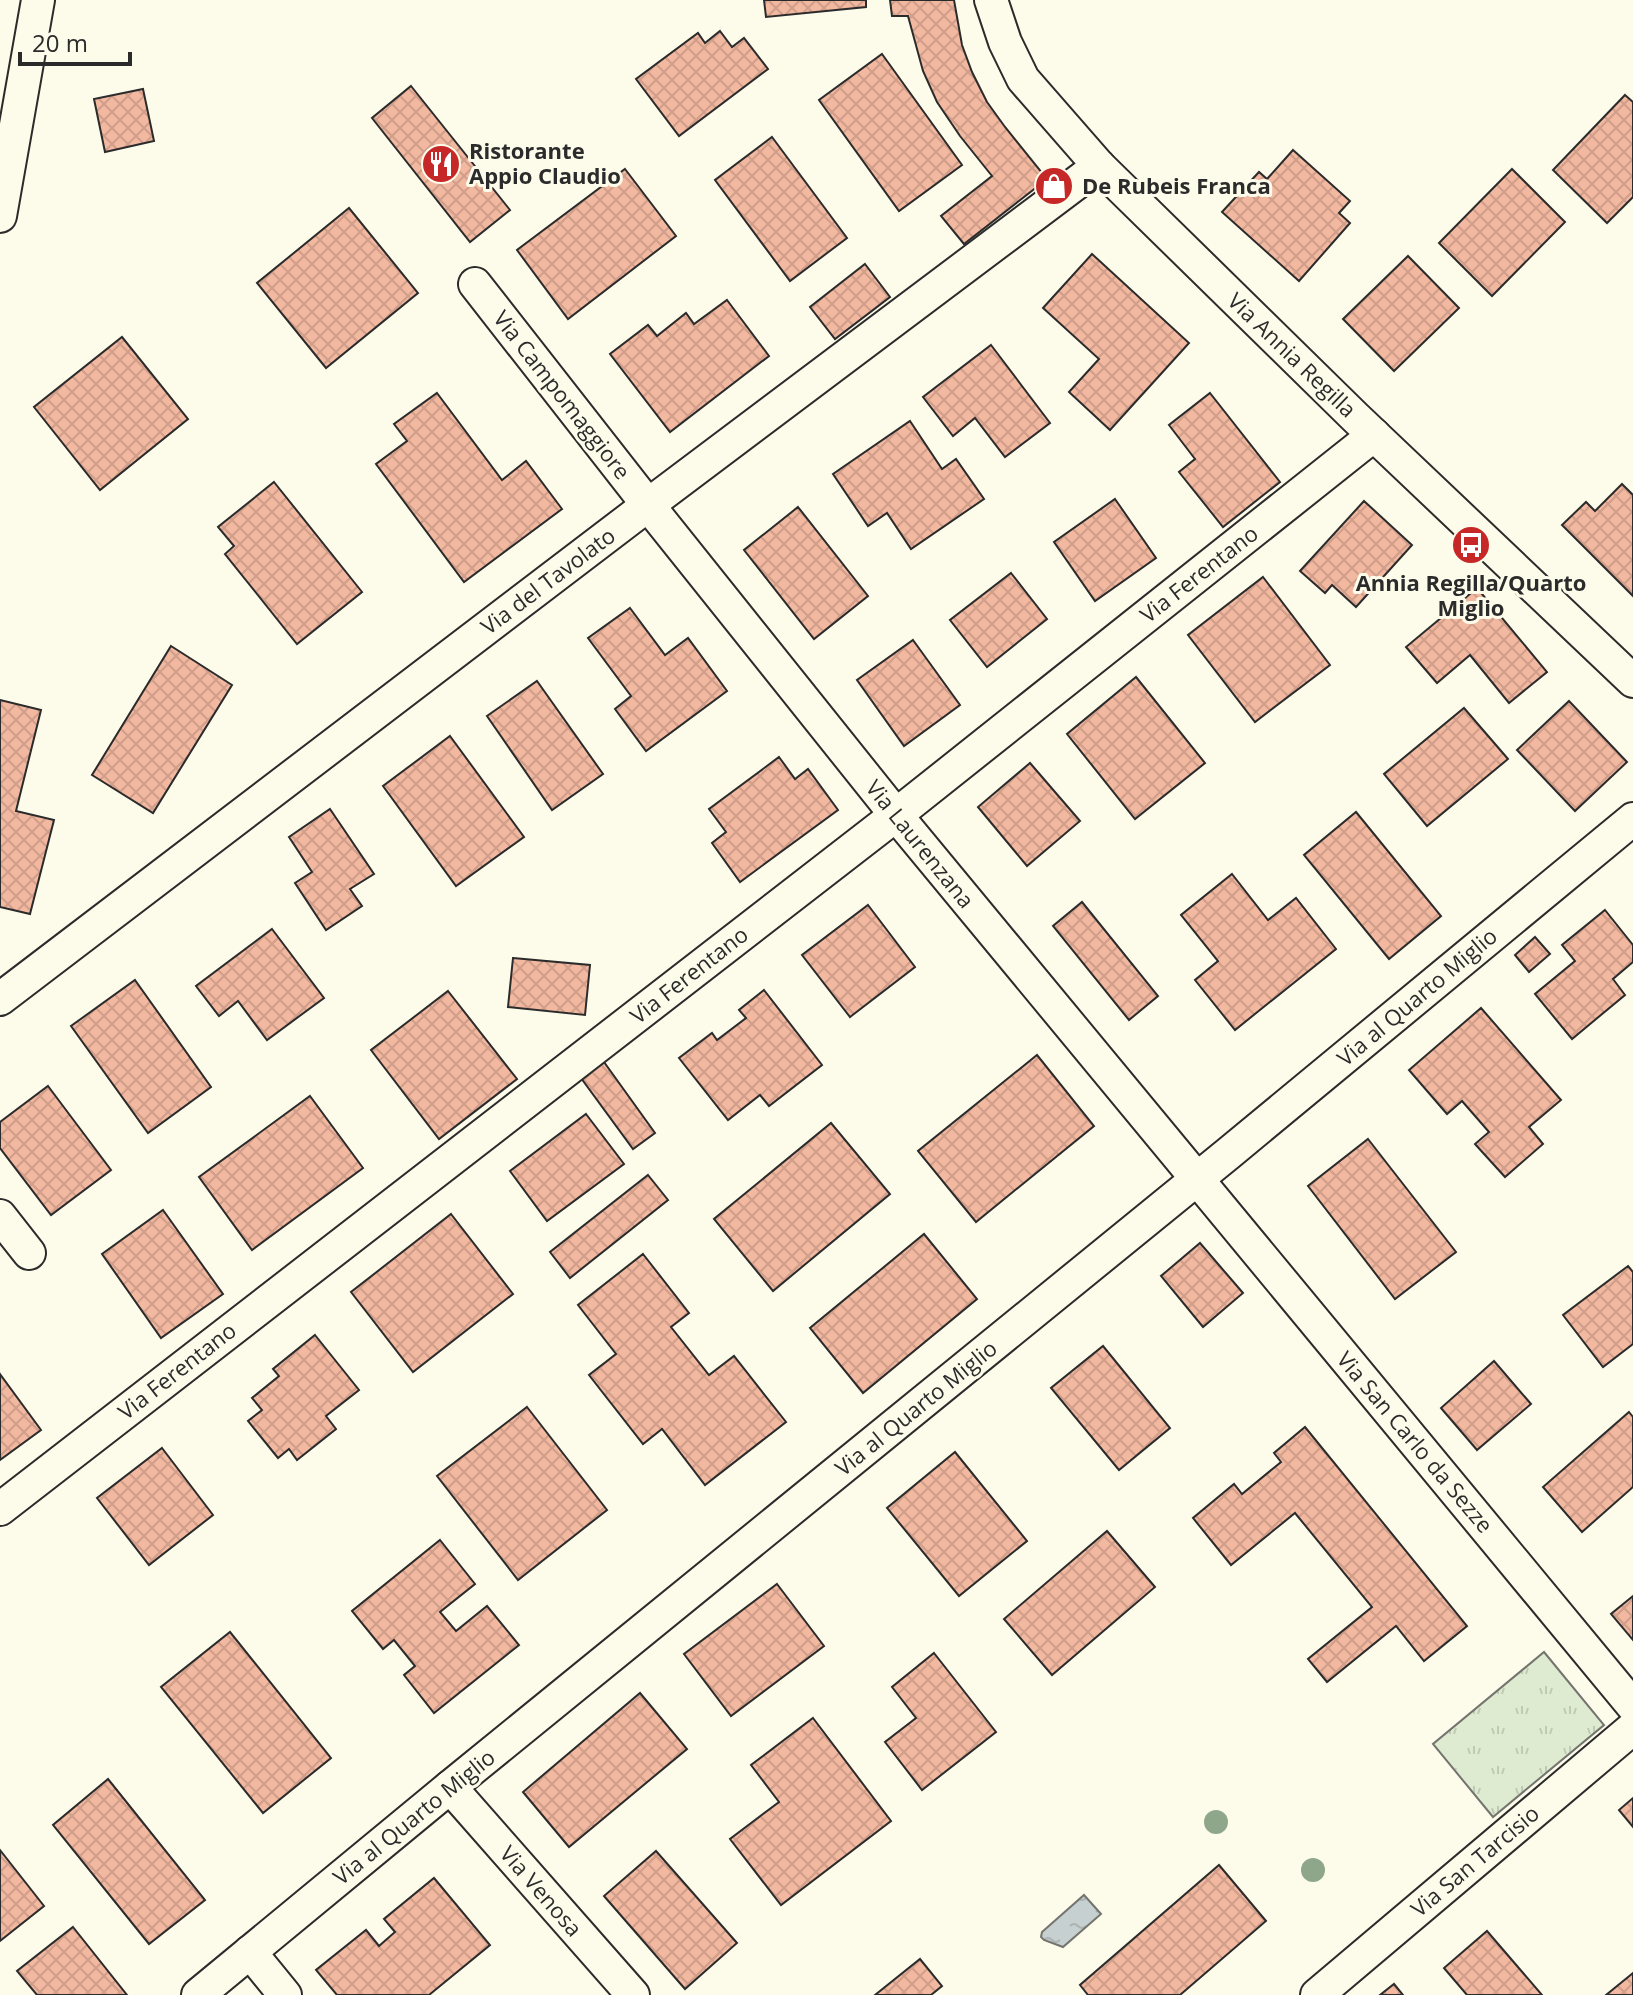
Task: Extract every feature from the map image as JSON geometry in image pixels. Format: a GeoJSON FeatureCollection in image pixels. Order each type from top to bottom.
{"type":"FeatureCollection","features":[{"type":"Feature","properties":{"kind":"street"},"geometry":{"type":"LineString","coordinates":[[0,216],[38,0]]}},
{"type":"Feature","properties":{"kind":"street","name":"Via Annia Regilla"},"geometry":{"type":"LineString","coordinates":[[991,0],[1005,42],[1023,79],[1099,166],[1374,435],[1633,681]]}},
{"type":"Feature","properties":{"kind":"street","name":"Via del Tavolato"},"geometry":{"type":"LineString","coordinates":[[0,999],[1099,166]]}},
{"type":"Feature","properties":{"kind":"street","name":"Via Campomaggiore"},"geometry":{"type":"LineString","coordinates":[[475,284],[648,505]]}},
{"type":"Feature","properties":{"kind":"street","name":"Via Ferentano"},"geometry":{"type":"LineString","coordinates":[[0,1509],[896,815],[1374,435]]}},
{"type":"Feature","properties":{"kind":"street","name":"Via Laurenzana"},"geometry":{"type":"LineString","coordinates":[[648,505],[896,815],[1197,1179]]}},
{"type":"Feature","properties":{"kind":"street","name":"Via al Quarto Miglio"},"geometry":{"type":"LineString","coordinates":[[198,1995],[1633,819]]}},
{"type":"Feature","properties":{"kind":"street","name":"Via San Carlo da Sezze"},"geometry":{"type":"LineString","coordinates":[[1197,1179],[1633,1706]]}},
{"type":"Feature","properties":{"kind":"street"},"geometry":{"type":"LineString","coordinates":[[0,1216],[29,1253]]}},
{"type":"Feature","properties":{"kind":"street","name":"Via San Tarcisio"},"geometry":{"type":"LineString","coordinates":[[1317,1995],[1633,1728]]}},
{"type":"Feature","properties":{"kind":"street","name":"Via Venosa"},"geometry":{"type":"LineString","coordinates":[[450,1787],[633,1995]]}},
{"type":"Feature","properties":{"kind":"street"},"geometry":{"type":"LineString","coordinates":[[250,1952],[285,1995]]}},
{"type":"Feature","properties":{"kind":"green space"},"geometry":{"type":"Polygon","coordinates":[[[1544,1652],[1604,1725],[1493,1817],[1433,1744],[1544,1652]]]}},
{"type":"Feature","properties":{"kind":"water"},"geometry":{"type":"Polygon","coordinates":[[[1084,1895],[1101,1914],[1063,1947],[1044,1940],[1042,1932],[1084,1895]]]}},
{"type":"Feature","properties":{"kind":"building"},"geometry":{"type":"Polygon","coordinates":[[[764,0],[866,0],[866,7],[766,17],[764,0]]]}},
{"type":"Feature","properties":{"kind":"building"},"geometry":{"type":"Polygon","coordinates":[[[890,0],[954,0],[962,45],[987,102],[1047,179],[964,244],[941,216],[992,176],[937,102],[923,71],[908,16],[892,16],[890,0]]]}},
{"type":"Feature","properties":{"kind":"building"},"geometry":{"type":"Polygon","coordinates":[[[720,31],[732,47],[744,38],[768,69],[679,136],[636,79],[698,33],[705,43],[720,31]]]}},
{"type":"Feature","properties":{"kind":"building"},"geometry":{"type":"Polygon","coordinates":[[[882,54],[962,165],[899,211],[819,100],[882,54]]]}},
{"type":"Feature","properties":{"kind":"building","name":"Ristorante Appio Claudio"},"geometry":{"type":"Polygon","coordinates":[[[411,86],[510,210],[470,242],[372,118],[411,86]]]}},
{"type":"Feature","properties":{"kind":"building"},"geometry":{"type":"Polygon","coordinates":[[[143,89],[154,141],[105,152],[94,99],[143,89]]]}},
{"type":"Feature","properties":{"kind":"building"},"geometry":{"type":"Polygon","coordinates":[[[1625,95],[1633,102],[1633,197],[1607,223],[1553,170],[1625,95]]]}},
{"type":"Feature","properties":{"kind":"building"},"geometry":{"type":"Polygon","coordinates":[[[772,137],[847,238],[790,281],[715,180],[772,137]]]}},
{"type":"Feature","properties":{"kind":"building"},"geometry":{"type":"Polygon","coordinates":[[[1293,150],[1350,201],[1339,213],[1350,223],[1299,281],[1222,212],[1259,172],[1267,179],[1293,150]]]}},
{"type":"Feature","properties":{"kind":"building"},"geometry":{"type":"Polygon","coordinates":[[[625,169],[676,236],[568,319],[517,250],[625,169]]]}},
{"type":"Feature","properties":{"kind":"building"},"geometry":{"type":"Polygon","coordinates":[[[1512,169],[1565,222],[1492,296],[1439,243],[1512,169]]]}},
{"type":"Feature","properties":{"kind":"building"},"geometry":{"type":"Polygon","coordinates":[[[349,208],[418,293],[326,368],[257,283],[349,208]]]}},
{"type":"Feature","properties":{"kind":"building"},"geometry":{"type":"Polygon","coordinates":[[[1092,254],[1189,343],[1110,430],[1069,392],[1099,359],[1043,308],[1092,254]]]}},
{"type":"Feature","properties":{"kind":"building"},"geometry":{"type":"Polygon","coordinates":[[[1408,256],[1459,308],[1394,371],[1343,319],[1408,256]]]}},
{"type":"Feature","properties":{"kind":"building"},"geometry":{"type":"Polygon","coordinates":[[[865,264],[890,297],[835,339],[810,307],[865,264]]]}},
{"type":"Feature","properties":{"kind":"building"},"geometry":{"type":"Polygon","coordinates":[[[727,300],[769,356],[670,432],[610,354],[648,325],[657,336],[686,313],[694,324],[727,300]]]}},
{"type":"Feature","properties":{"kind":"building"},"geometry":{"type":"Polygon","coordinates":[[[122,337],[188,419],[100,490],[34,407],[122,337]]]}},
{"type":"Feature","properties":{"kind":"building"},"geometry":{"type":"Polygon","coordinates":[[[991,345],[1050,423],[1005,457],[975,418],[953,436],[923,397],[991,345]]]}},
{"type":"Feature","properties":{"kind":"building"},"geometry":{"type":"Polygon","coordinates":[[[437,393],[502,480],[526,461],[562,509],[464,582],[376,464],[407,441],[394,424],[437,393]]]}},
{"type":"Feature","properties":{"kind":"building"},"geometry":{"type":"Polygon","coordinates":[[[1210,393],[1280,482],[1223,527],[1179,472],[1195,459],[1169,425],[1210,393]]]}},
{"type":"Feature","properties":{"kind":"building"},"geometry":{"type":"Polygon","coordinates":[[[910,421],[942,469],[956,459],[984,499],[911,549],[887,513],[868,526],[833,474],[910,421]]]}},
{"type":"Feature","properties":{"kind":"building"},"geometry":{"type":"Polygon","coordinates":[[[274,482],[362,592],[297,644],[225,554],[234,546],[218,527],[274,482]]]}},
{"type":"Feature","properties":{"kind":"building"},"geometry":{"type":"Polygon","coordinates":[[[1622,484],[1633,495],[1633,596],[1562,525],[1586,502],[1595,511],[1622,484]]]}},
{"type":"Feature","properties":{"kind":"building"},"geometry":{"type":"Polygon","coordinates":[[[1115,499],[1156,558],[1095,601],[1054,542],[1115,499]]]}},
{"type":"Feature","properties":{"kind":"building"},"geometry":{"type":"Polygon","coordinates":[[[1364,501],[1412,545],[1356,607],[1332,585],[1325,593],[1300,571],[1364,501]]]}},
{"type":"Feature","properties":{"kind":"building"},"geometry":{"type":"Polygon","coordinates":[[[798,507],[868,596],[814,639],[744,550],[798,507]]]}},
{"type":"Feature","properties":{"kind":"building"},"geometry":{"type":"Polygon","coordinates":[[[1011,573],[1047,619],[987,667],[950,620],[1011,573]]]}},
{"type":"Feature","properties":{"kind":"building"},"geometry":{"type":"Polygon","coordinates":[[[1263,577],[1330,665],[1255,722],[1188,635],[1263,577]]]}},
{"type":"Feature","properties":{"kind":"building"},"geometry":{"type":"Polygon","coordinates":[[[1477,588],[1547,672],[1509,703],[1470,655],[1437,683],[1406,647],[1477,588]]]}},
{"type":"Feature","properties":{"kind":"building"},"geometry":{"type":"Polygon","coordinates":[[[630,608],[665,655],[688,638],[727,691],[646,751],[615,709],[631,696],[588,638],[630,608]]]}},
{"type":"Feature","properties":{"kind":"building"},"geometry":{"type":"Polygon","coordinates":[[[913,640],[960,705],[904,746],[857,680],[913,640]]]}},
{"type":"Feature","properties":{"kind":"building"},"geometry":{"type":"Polygon","coordinates":[[[171,646],[232,685],[153,813],[92,775],[171,646]]]}},
{"type":"Feature","properties":{"kind":"building"},"geometry":{"type":"Polygon","coordinates":[[[1136,677],[1205,763],[1135,819],[1067,734],[1136,677]]]}},
{"type":"Feature","properties":{"kind":"building"},"geometry":{"type":"Polygon","coordinates":[[[537,681],[603,774],[552,810],[487,716],[537,681]]]}},
{"type":"Feature","properties":{"kind":"building"},"geometry":{"type":"Polygon","coordinates":[[[0,700],[41,710],[16,811],[54,820],[30,914],[0,907],[0,700]]]}},
{"type":"Feature","properties":{"kind":"building"},"geometry":{"type":"Polygon","coordinates":[[[1569,701],[1627,762],[1575,811],[1517,750],[1569,701]]]}},
{"type":"Feature","properties":{"kind":"building"},"geometry":{"type":"Polygon","coordinates":[[[1464,708],[1508,759],[1427,826],[1384,774],[1464,708]]]}},
{"type":"Feature","properties":{"kind":"building"},"geometry":{"type":"Polygon","coordinates":[[[450,736],[524,837],[456,886],[383,786],[450,736]]]}},
{"type":"Feature","properties":{"kind":"building"},"geometry":{"type":"Polygon","coordinates":[[[779,757],[795,779],[808,769],[838,810],[740,882],[712,843],[726,832],[709,809],[779,757]]]}},
{"type":"Feature","properties":{"kind":"building"},"geometry":{"type":"Polygon","coordinates":[[[1030,763],[1080,821],[1027,866],[978,807],[1030,763]]]}},
{"type":"Feature","properties":{"kind":"building"},"geometry":{"type":"Polygon","coordinates":[[[330,809],[374,874],[350,889],[362,906],[326,930],[295,883],[312,872],[289,837],[330,809]]]}},
{"type":"Feature","properties":{"kind":"building"},"geometry":{"type":"Polygon","coordinates":[[[1356,812],[1441,916],[1389,959],[1304,855],[1356,812]]]}},
{"type":"Feature","properties":{"kind":"building"},"geometry":{"type":"Polygon","coordinates":[[[1232,874],[1268,920],[1296,898],[1336,949],[1235,1030],[1195,980],[1218,961],[1181,915],[1232,874]]]}},
{"type":"Feature","properties":{"kind":"building"},"geometry":{"type":"Polygon","coordinates":[[[1082,902],[1158,996],[1129,1020],[1053,926],[1082,902]]]}},
{"type":"Feature","properties":{"kind":"building"},"geometry":{"type":"Polygon","coordinates":[[[868,905],[915,967],[850,1017],[802,955],[868,905]]]}},
{"type":"Feature","properties":{"kind":"building"},"geometry":{"type":"Polygon","coordinates":[[[1605,910],[1633,945],[1633,962],[1613,979],[1625,995],[1572,1039],[1535,994],[1575,961],[1562,945],[1605,910]]]}},
{"type":"Feature","properties":{"kind":"building"},"geometry":{"type":"Polygon","coordinates":[[[272,929],[324,998],[267,1040],[238,1001],[219,1016],[196,986],[272,929]]]}},
{"type":"Feature","properties":{"kind":"building"},"geometry":{"type":"Polygon","coordinates":[[[1535,937],[1550,954],[1529,972],[1515,955],[1535,937]]]}},
{"type":"Feature","properties":{"kind":"building"},"geometry":{"type":"Polygon","coordinates":[[[513,958],[590,965],[585,1015],[508,1007],[513,958]]]}},
{"type":"Feature","properties":{"kind":"building"},"geometry":{"type":"Polygon","coordinates":[[[135,980],[211,1087],[148,1133],[71,1026],[135,980]]]}},
{"type":"Feature","properties":{"kind":"building"},"geometry":{"type":"Polygon","coordinates":[[[764,990],[822,1065],[769,1106],[760,1095],[728,1120],[679,1058],[712,1033],[717,1040],[746,1018],[739,1010],[764,990]]]}},
{"type":"Feature","properties":{"kind":"building"},"geometry":{"type":"Polygon","coordinates":[[[448,991],[517,1079],[439,1139],[371,1050],[448,991]]]}},
{"type":"Feature","properties":{"kind":"building"},"geometry":{"type":"Polygon","coordinates":[[[1481,1008],[1561,1100],[1529,1127],[1543,1144],[1505,1177],[1475,1144],[1489,1132],[1462,1101],[1447,1114],[1409,1070],[1481,1008]]]}},
{"type":"Feature","properties":{"kind":"building"},"geometry":{"type":"Polygon","coordinates":[[[1037,1055],[1094,1126],[976,1222],[918,1151],[1037,1055]]]}},
{"type":"Feature","properties":{"kind":"building"},"geometry":{"type":"Polygon","coordinates":[[[604,1062],[655,1133],[633,1149],[581,1078],[604,1062]]]}},
{"type":"Feature","properties":{"kind":"building"},"geometry":{"type":"Polygon","coordinates":[[[48,1086],[111,1170],[51,1215],[0,1148],[0,1122],[48,1086]]]}},
{"type":"Feature","properties":{"kind":"building"},"geometry":{"type":"Polygon","coordinates":[[[310,1096],[363,1168],[252,1250],[199,1177],[310,1096]]]}},
{"type":"Feature","properties":{"kind":"building"},"geometry":{"type":"Polygon","coordinates":[[[586,1114],[624,1164],[547,1221],[510,1171],[586,1114]]]}},
{"type":"Feature","properties":{"kind":"building"},"geometry":{"type":"Polygon","coordinates":[[[831,1123],[890,1194],[773,1291],[714,1219],[831,1123]]]}},
{"type":"Feature","properties":{"kind":"building"},"geometry":{"type":"Polygon","coordinates":[[[1368,1139],[1456,1252],[1395,1299],[1308,1186],[1368,1139]]]}},
{"type":"Feature","properties":{"kind":"building"},"geometry":{"type":"Polygon","coordinates":[[[648,1175],[668,1200],[570,1278],[550,1252],[648,1175]]]}},
{"type":"Feature","properties":{"kind":"building"},"geometry":{"type":"Polygon","coordinates":[[[163,1210],[223,1294],[161,1338],[102,1254],[163,1210]]]}},
{"type":"Feature","properties":{"kind":"building"},"geometry":{"type":"Polygon","coordinates":[[[451,1214],[513,1294],[413,1372],[351,1292],[451,1214]]]}},
{"type":"Feature","properties":{"kind":"building"},"geometry":{"type":"Polygon","coordinates":[[[924,1234],[977,1299],[863,1393],[810,1328],[924,1234]]]}},
{"type":"Feature","properties":{"kind":"building"},"geometry":{"type":"Polygon","coordinates":[[[1200,1243],[1243,1293],[1203,1327],[1161,1276],[1200,1243]]]}},
{"type":"Feature","properties":{"kind":"building"},"geometry":{"type":"Polygon","coordinates":[[[643,1254],[689,1313],[671,1327],[709,1375],[734,1356],[786,1422],[705,1485],[662,1429],[643,1444],[589,1375],[616,1354],[578,1305],[643,1254]]]}},
{"type":"Feature","properties":{"kind":"building"},"geometry":{"type":"Polygon","coordinates":[[[1628,1266],[1633,1272],[1633,1344],[1603,1367],[1563,1315],[1628,1266]]]}},
{"type":"Feature","properties":{"kind":"building"},"geometry":{"type":"Polygon","coordinates":[[[315,1335],[359,1390],[326,1416],[336,1429],[297,1460],[289,1449],[278,1458],[248,1421],[262,1410],[252,1398],[279,1376],[273,1369],[315,1335]]]}},
{"type":"Feature","properties":{"kind":"building"},"geometry":{"type":"Polygon","coordinates":[[[1103,1346],[1170,1428],[1119,1470],[1051,1388],[1103,1346]]]}},
{"type":"Feature","properties":{"kind":"building"},"geometry":{"type":"Polygon","coordinates":[[[1494,1361],[1531,1404],[1477,1450],[1441,1408],[1494,1361]]]}},
{"type":"Feature","properties":{"kind":"building"},"geometry":{"type":"Polygon","coordinates":[[[0,1374],[41,1430],[0,1460],[0,1374]]]}},
{"type":"Feature","properties":{"kind":"building"},"geometry":{"type":"Polygon","coordinates":[[[527,1407],[607,1510],[518,1580],[437,1476],[527,1407]]]}},
{"type":"Feature","properties":{"kind":"building"},"geometry":{"type":"Polygon","coordinates":[[[1629,1412],[1633,1417],[1633,1487],[1582,1532],[1543,1487],[1629,1412]]]}},
{"type":"Feature","properties":{"kind":"building"},"geometry":{"type":"Polygon","coordinates":[[[1305,1427],[1467,1626],[1424,1661],[1396,1626],[1327,1682],[1308,1659],[1372,1607],[1295,1513],[1231,1565],[1193,1518],[1234,1484],[1242,1494],[1281,1462],[1274,1453],[1305,1427]]]}},
{"type":"Feature","properties":{"kind":"building"},"geometry":{"type":"Polygon","coordinates":[[[162,1448],[213,1515],[149,1565],[97,1498],[162,1448]]]}},
{"type":"Feature","properties":{"kind":"building"},"geometry":{"type":"Polygon","coordinates":[[[955,1452],[1027,1541],[959,1596],[887,1508],[955,1452]]]}},
{"type":"Feature","properties":{"kind":"building"},"geometry":{"type":"Polygon","coordinates":[[[1107,1531],[1155,1587],[1052,1675],[1004,1619],[1107,1531]]]}},
{"type":"Feature","properties":{"kind":"building"},"geometry":{"type":"Polygon","coordinates":[[[440,1540],[475,1584],[440,1612],[456,1631],[487,1606],[519,1645],[434,1713],[404,1675],[415,1666],[394,1640],[383,1649],[352,1611],[440,1540]]]}},
{"type":"Feature","properties":{"kind":"building"},"geometry":{"type":"Polygon","coordinates":[[[777,1584],[824,1646],[731,1716],[684,1654],[777,1584]]]}},
{"type":"Feature","properties":{"kind":"building"},"geometry":{"type":"Polygon","coordinates":[[[1633,1596],[1633,1640],[1611,1614],[1633,1596]]]}},
{"type":"Feature","properties":{"kind":"building"},"geometry":{"type":"Polygon","coordinates":[[[230,1632],[331,1758],[263,1813],[161,1687],[230,1632]]]}},
{"type":"Feature","properties":{"kind":"building"},"geometry":{"type":"Polygon","coordinates":[[[934,1653],[996,1732],[922,1790],[885,1742],[916,1718],[892,1687],[934,1653]]]}},
{"type":"Feature","properties":{"kind":"building"},"geometry":{"type":"Polygon","coordinates":[[[640,1693],[687,1749],[569,1847],[523,1792],[640,1693]]]}},
{"type":"Feature","properties":{"kind":"building"},"geometry":{"type":"Polygon","coordinates":[[[813,1718],[891,1821],[781,1905],[730,1839],[779,1802],[751,1765],[813,1718]]]}},
{"type":"Feature","properties":{"kind":"building"},"geometry":{"type":"Polygon","coordinates":[[[108,1779],[205,1900],[149,1944],[53,1825],[108,1779]]]}},
{"type":"Feature","properties":{"kind":"building"},"geometry":{"type":"Polygon","coordinates":[[[1633,1798],[1633,1827],[1619,1810],[1633,1798]]]}},
{"type":"Feature","properties":{"kind":"building"},"geometry":{"type":"Polygon","coordinates":[[[0,1850],[44,1906],[0,1941],[0,1850]]]}},
{"type":"Feature","properties":{"kind":"building"},"geometry":{"type":"Polygon","coordinates":[[[656,1851],[737,1943],[685,1989],[604,1896],[656,1851]]]}},
{"type":"Feature","properties":{"kind":"building"},"geometry":{"type":"Polygon","coordinates":[[[1219,1865],[1266,1921],[1180,1995],[1088,1995],[1080,1985],[1219,1865]]]}},
{"type":"Feature","properties":{"kind":"building"},"geometry":{"type":"Polygon","coordinates":[[[434,1878],[490,1945],[429,1995],[337,1995],[316,1970],[366,1930],[379,1946],[395,1932],[384,1919],[434,1878]]]}},
{"type":"Feature","properties":{"kind":"building"},"geometry":{"type":"Polygon","coordinates":[[[73,1927],[127,1995],[37,1995],[17,1971],[73,1927]]]}},
{"type":"Feature","properties":{"kind":"building"},"geometry":{"type":"Polygon","coordinates":[[[1487,1931],[1542,1995],[1467,1995],[1444,1968],[1487,1931]]]}},
{"type":"Feature","properties":{"kind":"building"},"geometry":{"type":"Polygon","coordinates":[[[920,1959],[942,1986],[931,1995],[875,1995],[920,1959]]]}},
{"type":"Feature","properties":{"kind":"building"},"geometry":{"type":"Polygon","coordinates":[[[1633,1973],[1633,1995],[1606,1995],[1633,1973]]]}},
{"type":"Feature","properties":{"kind":"building"},"geometry":{"type":"Polygon","coordinates":[[[1394,1984],[1403,1995],[1380,1995],[1394,1984]]]}},
{"type":"Feature","properties":{"kind":"place","name":"Ristorante Appio Claudio"},"geometry":{"type":"Point","coordinates":[441,164]}},
{"type":"Feature","properties":{"kind":"place","name":"De Rubeis Franca"},"geometry":{"type":"Point","coordinates":[1054,186]}},
{"type":"Feature","properties":{"kind":"place","name":"Annia Regilla/Quarto Miglio"},"geometry":{"type":"Point","coordinates":[1471,545]}}]}
